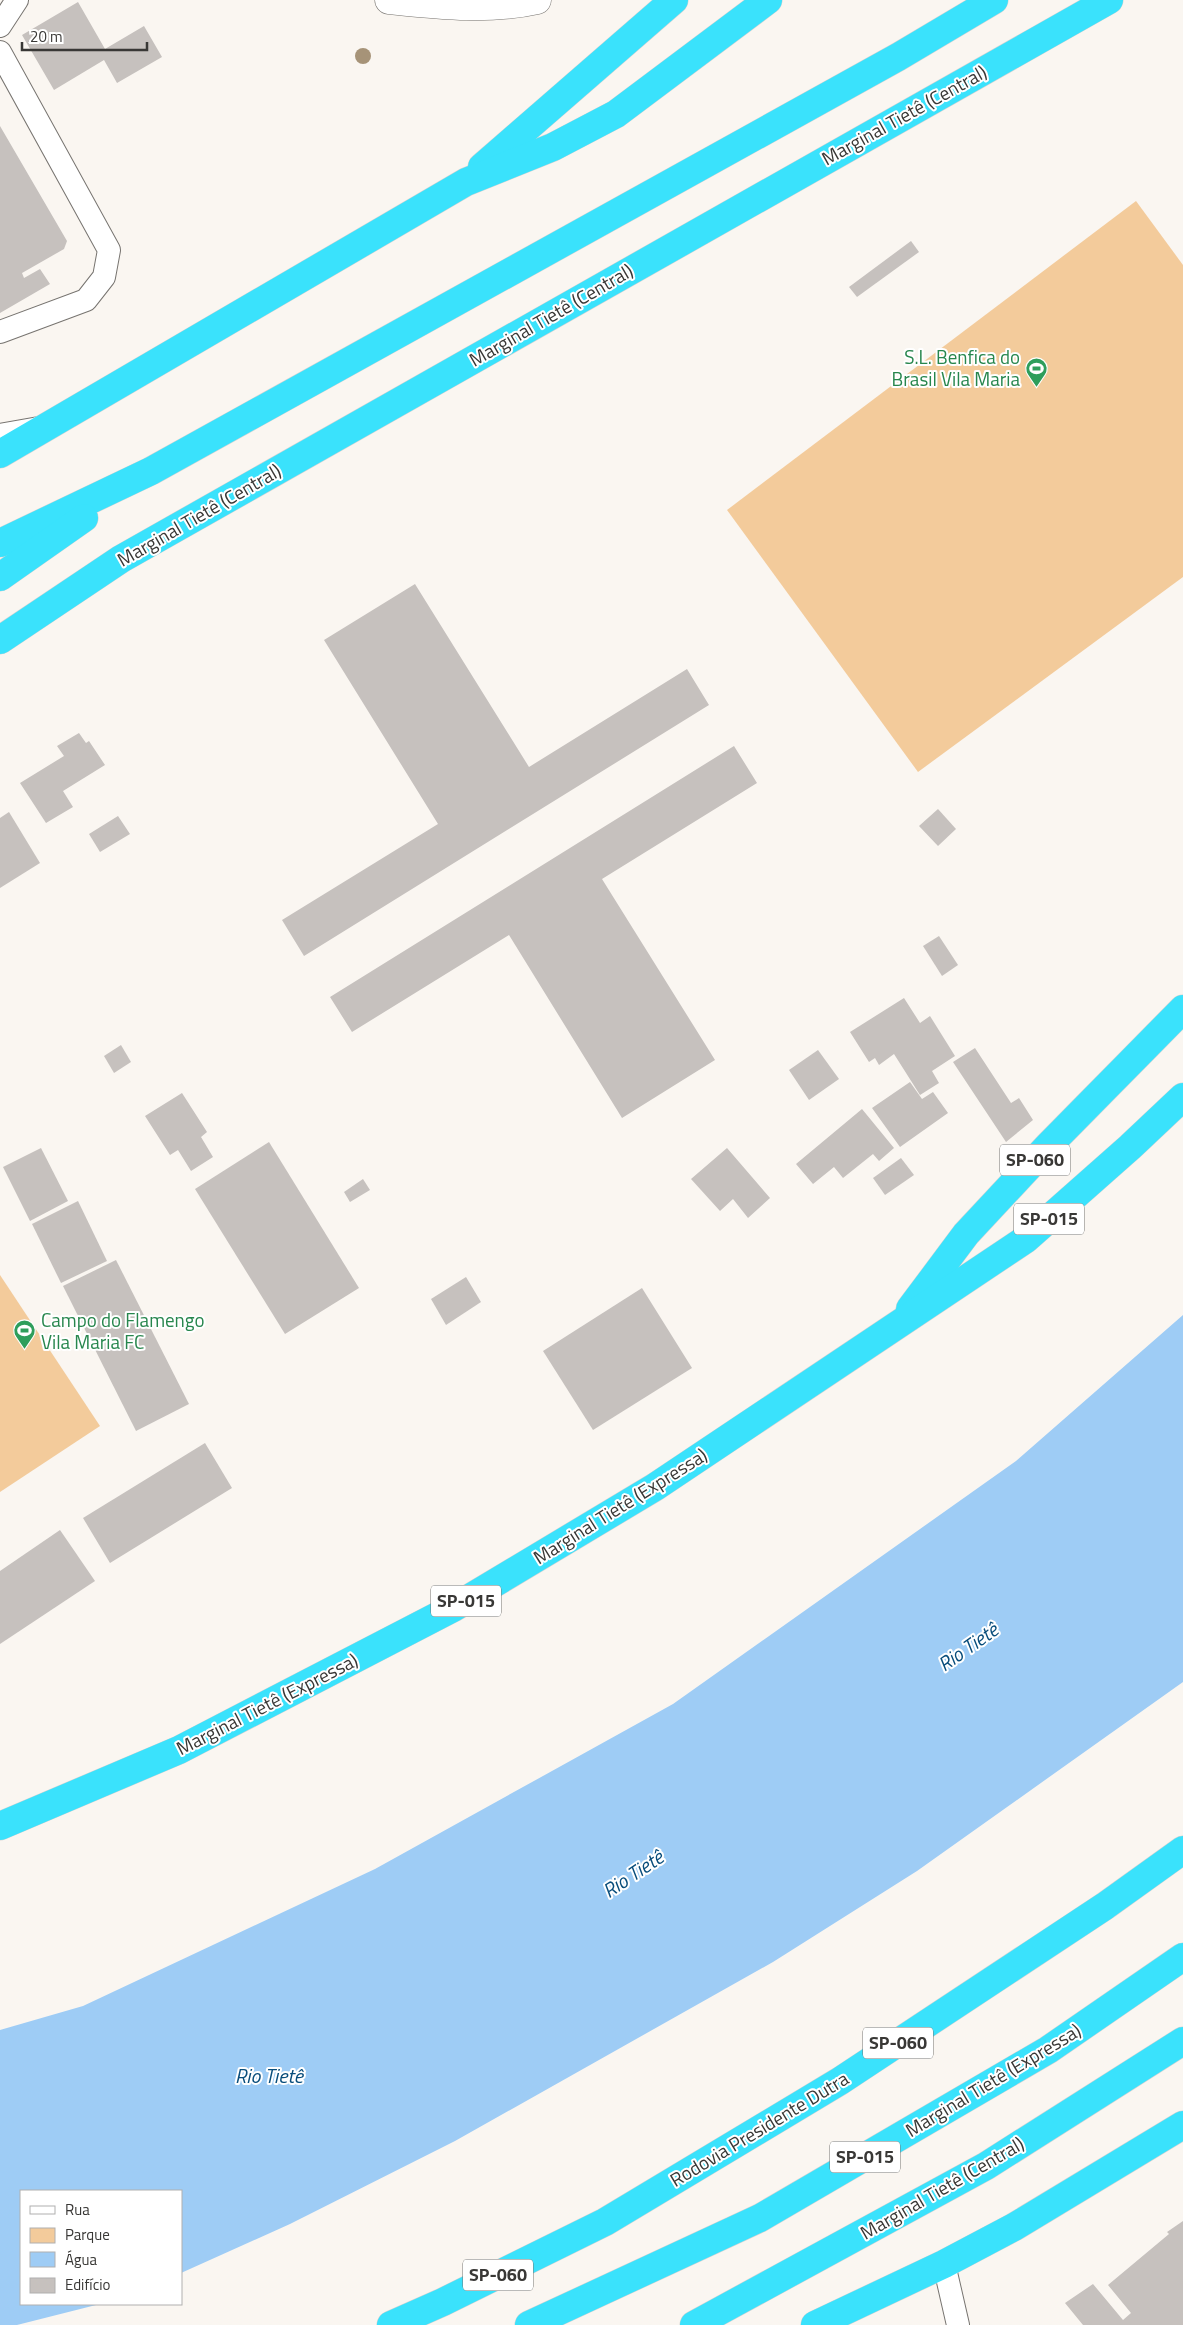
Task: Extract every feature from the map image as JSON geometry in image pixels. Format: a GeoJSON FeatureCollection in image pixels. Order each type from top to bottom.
{"type":"FeatureCollection","features":[{"type":"Feature","properties":{"kind":"highway"},"geometry":{"type":"LineString","coordinates":[[466,182],[674,0]]}},
{"type":"Feature","properties":{"kind":"highway"},"geometry":{"type":"LineString","coordinates":[[0,454],[466,182],[553,147],[616,114],[768,0]]}},
{"type":"Feature","properties":{"kind":"highway"},"geometry":{"type":"LineString","coordinates":[[0,544],[150,471],[898,57],[994,0]]}},
{"type":"Feature","properties":{"kind":"highway","name":"Marginal Tietê (Central)"},"geometry":{"type":"LineString","coordinates":[[0,640],[129,554],[1109,0]]}},
{"type":"Feature","properties":{"kind":"highway"},"geometry":{"type":"LineString","coordinates":[[0,577],[150,471]]}},
{"type":"Feature","properties":{"kind":"highway","name":"SP-060"},"geometry":{"type":"LineString","coordinates":[[900,1322],[966,1234],[1049,1145],[1183,1009]]}},
{"type":"Feature","properties":{"kind":"highway","name":"Marginal Tietê (Expressa)"},"geometry":{"type":"LineString","coordinates":[[0,1826],[179,1750],[454,1608],[655,1488],[1026,1239],[1130,1147],[1183,1097]]}},
{"type":"Feature","properties":{"kind":"highway","name":"Rodovia Presidente Dutra"},"geometry":{"type":"LineString","coordinates":[[390,2325],[443,2302],[605,2222],[840,2081],[1104,1906],[1183,1850]]}},
{"type":"Feature","properties":{"kind":"highway","name":"Marginal Tietê (Expressa)"},"geometry":{"type":"LineString","coordinates":[[529,2325],[760,2218],[1048,2050],[1183,1957]]}},
{"type":"Feature","properties":{"kind":"highway","name":"Marginal Tietê (Central)"},"geometry":{"type":"LineString","coordinates":[[694,2325],[986,2166],[1183,2041]]}},
{"type":"Feature","properties":{"kind":"highway"},"geometry":{"type":"LineString","coordinates":[[815,2325],[944,2264],[1014,2227],[1183,2125]]}},
{"type":"Feature","properties":{"kind":"street"},"geometry":{"type":"LineString","coordinates":[[389,0],[455,7],[519,4],[537,0]]}},
{"type":"Feature","properties":{"kind":"lane"},"geometry":{"type":"LineString","coordinates":[[0,26],[17,0]]}},
{"type":"Feature","properties":{"kind":"lane"},"geometry":{"type":"LineString","coordinates":[[0,52],[109,250],[104,277],[86,300],[0,332]]}},
{"type":"Feature","properties":{"kind":"lane"},"geometry":{"type":"LineString","coordinates":[[0,434],[47,427]]}},
{"type":"Feature","properties":{"kind":"lane"},"geometry":{"type":"LineString","coordinates":[[944,2264],[958,2325]]}},
{"type":"Feature","properties":{"kind":"green space","name":"S.L. Benfica do Brasil Vila Maria"},"geometry":{"type":"Polygon","coordinates":[[[1136,201],[1183,265],[1183,577],[918,772],[727,510],[1136,201]]]}},
{"type":"Feature","properties":{"kind":"green space","name":"Campo do Flamengo Vila Maria FC"},"geometry":{"type":"Polygon","coordinates":[[[0,1275],[100,1426],[0,1492],[0,1275]]]}},
{"type":"Feature","properties":{"kind":"water","name":"Rio Tietê"},"geometry":{"type":"Polygon","coordinates":[[[1183,1315],[1183,1682],[917,1871],[773,1962],[455,2141],[290,2224],[182,2273],[182,2190],[20,2190],[20,2305],[96,2305],[17,2325],[0,2325],[0,2030],[83,2006],[375,1869],[673,1704],[1016,1461],[1183,1315]]]}},
{"type":"Feature","properties":{"kind":"building"},"geometry":{"type":"Polygon","coordinates":[[[78,2],[105,49],[144,26],[162,57],[117,83],[104,60],[54,90],[22,35],[78,2]]]}},
{"type":"Feature","properties":{"kind":"building"},"geometry":{"type":"Polygon","coordinates":[[[0,126],[67,241],[64,249],[22,273],[24,278],[40,269],[50,284],[0,313],[0,126]]]}},
{"type":"Feature","properties":{"kind":"building"},"geometry":{"type":"Polygon","coordinates":[[[911,241],[919,252],[857,297],[849,287],[911,241]]]}},
{"type":"Feature","properties":{"kind":"building"},"geometry":{"type":"Polygon","coordinates":[[[415,584],[529,767],[687,669],[709,705],[304,956],[282,920],[438,824],[324,640],[415,584]]]}},
{"type":"Feature","properties":{"kind":"building"},"geometry":{"type":"Polygon","coordinates":[[[79,733],[86,743],[89,741],[105,765],[63,791],[73,807],[46,823],[20,783],[64,756],[57,746],[79,733]]]}},
{"type":"Feature","properties":{"kind":"building"},"geometry":{"type":"Polygon","coordinates":[[[734,746],[757,783],[602,879],[715,1060],[622,1118],[509,935],[352,1032],[330,997],[734,746]]]}},
{"type":"Feature","properties":{"kind":"building"},"geometry":{"type":"Polygon","coordinates":[[[938,809],[956,829],[938,846],[919,826],[938,809]]]}},
{"type":"Feature","properties":{"kind":"building"},"geometry":{"type":"Polygon","coordinates":[[[9,812],[40,863],[0,888],[0,818],[9,812]]]}},
{"type":"Feature","properties":{"kind":"building"},"geometry":{"type":"Polygon","coordinates":[[[118,816],[130,834],[100,852],[89,834],[118,816]]]}},
{"type":"Feature","properties":{"kind":"building"},"geometry":{"type":"Polygon","coordinates":[[[939,936],[958,965],[942,976],[923,946],[939,936]]]}},
{"type":"Feature","properties":{"kind":"building"},"geometry":{"type":"Polygon","coordinates":[[[904,998],[920,1023],[930,1016],[955,1056],[932,1071],[939,1083],[920,1095],[894,1054],[879,1065],[875,1058],[869,1062],[850,1032],[904,998]]]}},
{"type":"Feature","properties":{"kind":"building"},"geometry":{"type":"Polygon","coordinates":[[[121,1045],[131,1062],[114,1073],[104,1056],[121,1045]]]}},
{"type":"Feature","properties":{"kind":"building"},"geometry":{"type":"Polygon","coordinates":[[[975,1048],[1011,1103],[1019,1098],[1033,1120],[1006,1142],[953,1062],[975,1048]]]}},
{"type":"Feature","properties":{"kind":"building"},"geometry":{"type":"Polygon","coordinates":[[[818,1050],[839,1079],[809,1100],[789,1070],[818,1050]]]}},
{"type":"Feature","properties":{"kind":"building"},"geometry":{"type":"Polygon","coordinates":[[[910,1082],[922,1099],[933,1092],[948,1113],[900,1147],[872,1108],[910,1082]]]}},
{"type":"Feature","properties":{"kind":"building"},"geometry":{"type":"Polygon","coordinates":[[[182,1093],[207,1132],[201,1137],[213,1157],[191,1171],[178,1150],[170,1155],[145,1116],[182,1093]]]}},
{"type":"Feature","properties":{"kind":"building"},"geometry":{"type":"Polygon","coordinates":[[[862,1109],[894,1148],[879,1161],[873,1154],[843,1178],[834,1167],[813,1184],[796,1164],[862,1109]]]}},
{"type":"Feature","properties":{"kind":"building"},"geometry":{"type":"Polygon","coordinates":[[[269,1142],[359,1288],[285,1334],[195,1189],[269,1142]]]}},
{"type":"Feature","properties":{"kind":"building"},"geometry":{"type":"Polygon","coordinates":[[[41,1148],[68,1201],[30,1221],[3,1167],[41,1148]]]}},
{"type":"Feature","properties":{"kind":"building"},"geometry":{"type":"Polygon","coordinates":[[[727,1148],[770,1198],[748,1218],[733,1199],[720,1211],[691,1179],[727,1148]]]}},
{"type":"Feature","properties":{"kind":"building"},"geometry":{"type":"Polygon","coordinates":[[[901,1158],[914,1175],[885,1195],[873,1178],[901,1158]]]}},
{"type":"Feature","properties":{"kind":"building"},"geometry":{"type":"Polygon","coordinates":[[[363,1179],[370,1190],[350,1202],[344,1192],[363,1179]]]}},
{"type":"Feature","properties":{"kind":"building"},"geometry":{"type":"Polygon","coordinates":[[[78,1201],[107,1261],[61,1283],[32,1224],[78,1201]]]}},
{"type":"Feature","properties":{"kind":"building"},"geometry":{"type":"Polygon","coordinates":[[[116,1260],[189,1404],[136,1431],[63,1286],[116,1260]]]}},
{"type":"Feature","properties":{"kind":"building"},"geometry":{"type":"Polygon","coordinates":[[[466,1277],[481,1302],[446,1325],[431,1299],[466,1277]]]}},
{"type":"Feature","properties":{"kind":"building"},"geometry":{"type":"Polygon","coordinates":[[[642,1288],[692,1368],[593,1430],[543,1351],[642,1288]]]}},
{"type":"Feature","properties":{"kind":"building"},"geometry":{"type":"Polygon","coordinates":[[[205,1443],[232,1488],[110,1563],[83,1518],[205,1443]]]}},
{"type":"Feature","properties":{"kind":"building"},"geometry":{"type":"Polygon","coordinates":[[[60,1530],[95,1581],[0,1644],[0,1571],[60,1530]]]}},
{"type":"Feature","properties":{"kind":"building"},"geometry":{"type":"Polygon","coordinates":[[[1183,2221],[1183,2325],[1083,2325],[1065,2303],[1093,2284],[1123,2320],[1131,2313],[1108,2285],[1169,2234],[1167,2232],[1183,2221]]]}},
{"type":"Feature","properties":{"kind":"place","name":"S.L. Benfica do Brasil Vila Maria"},"geometry":{"type":"Point","coordinates":[1036,387]}},
{"type":"Feature","properties":{"kind":"place","name":"Campo do Flamengo Vila Maria FC"},"geometry":{"type":"Point","coordinates":[25,1350]}}]}
